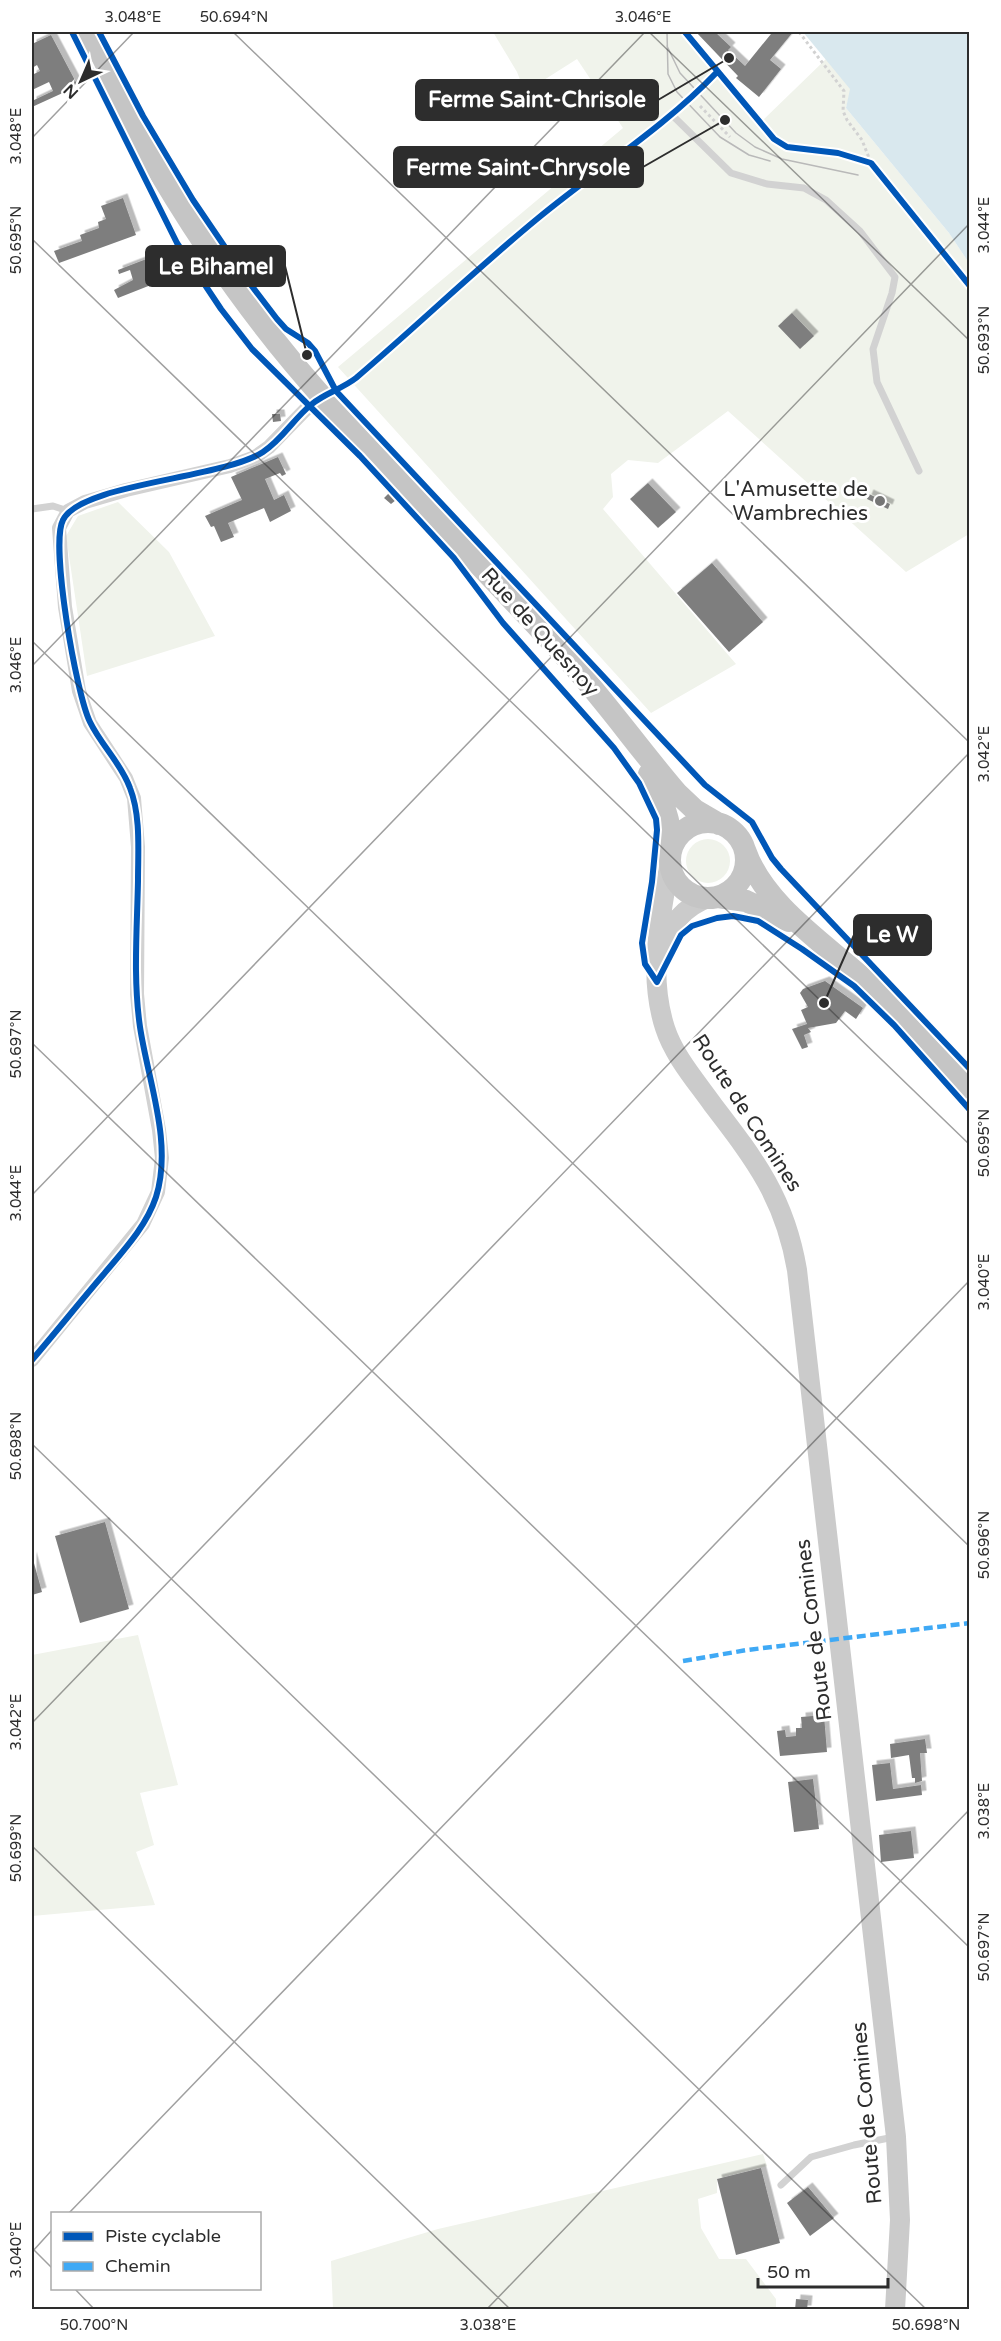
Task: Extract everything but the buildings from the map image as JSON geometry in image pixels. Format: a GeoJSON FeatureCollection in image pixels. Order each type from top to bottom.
{"type":"FeatureCollection","features":[{"type":"Feature","properties":{"kind":"main road","name":"Rue de Quesnoy"},"geometry":{"type":"LineString","coordinates":[[85,32],[130,122],[183,211],[234,286],[278,344],[322,397],[567,659],[686,802],[705,818],[719,824]]}},
{"type":"Feature","properties":{"kind":"main road","name":"Rue de Quesnoy"},"geometry":{"type":"LineString","coordinates":[[613,714],[659,792],[670,825],[671,855]]}},
{"type":"Feature","properties":{"kind":"main road"},"geometry":{"type":"LineString","coordinates":[[811,934],[766,909],[746,901],[692,895],[683,889],[674,876],[671,855],[676,840],[687,828],[703,822],[719,824],[734,832],[759,879],[811,934],[875,989],[969,1088]]}},
{"type":"Feature","properties":{"kind":"main road"},"geometry":{"type":"LineString","coordinates":[[713,897],[733,889],[742,877],[746,861],[745,850]]}},
{"type":"Feature","properties":{"kind":"street"},"geometry":{"type":"LineString","coordinates":[[32,1360],[143,1224],[158,1192],[162,1158],[137,1002],[138,847],[134,798],[120,768],[90,723],[79,691],[69,636],[58,537],[59,528],[75,505],[109,494],[216,470],[255,457],[277,441],[309,406],[322,397]]}},
{"type":"Feature","properties":{"kind":"street","name":"Route de Comines"},"geometry":{"type":"LineString","coordinates":[[671,855],[657,938],[659,1004],[669,1039],[694,1079],[763,1176],[782,1212],[794,1254],[896,2137],[900,2220],[895,2310]]}},
{"type":"Feature","properties":{"kind":"street","name":"Route de Comines"},"geometry":{"type":"LineString","coordinates":[[657,982],[664,945],[672,927],[690,906],[713,897]]}},
{"type":"Feature","properties":{"kind":"lane"},"geometry":{"type":"LineString","coordinates":[[322,397],[355,378],[537,219],[698,92],[717,72]]}},
{"type":"Feature","properties":{"kind":"lane"},"geometry":{"type":"LineString","coordinates":[[671,114],[731,173],[767,184],[804,188],[826,200],[860,231],[888,267],[894,277],[893,285],[873,349],[874,370],[877,382],[919,471]]}},
{"type":"Feature","properties":{"kind":"lane"},"geometry":{"type":"LineString","coordinates":[[32,509],[53,506],[68,512]]}},
{"type":"Feature","properties":{"kind":"lane"},"geometry":{"type":"LineString","coordinates":[[781,2185],[811,2157],[854,2145],[896,2137]]}},
{"type":"Feature","properties":{"kind":"path"},"geometry":{"type":"LineString","coordinates":[[799,32],[844,91],[843,111],[862,140],[871,163]]}},
{"type":"Feature","properties":{"kind":"path"},"geometry":{"type":"LineString","coordinates":[[702,107],[730,137]]}},
{"type":"Feature","properties":{"kind":"shaded area"},"geometry":{"type":"Polygon","coordinates":[[[493,32],[688,32],[683,37],[758,125],[826,59],[851,89],[846,108],[949,233],[969,263],[969,534],[906,572],[728,411],[658,463],[628,460],[611,474],[613,497],[603,509],[736,664],[651,713],[338,367],[623,128],[577,59],[525,92],[517,72],[493,32]]]}},
{"type":"Feature","properties":{"kind":"shaded area"},"geometry":{"type":"Polygon","coordinates":[[[803,32],[969,32],[969,263],[949,233],[846,108],[850,89],[803,32]]]}},
{"type":"Feature","properties":{"kind":"shaded area"},"geometry":{"type":"Polygon","coordinates":[[[118,502],[169,552],[215,636],[87,676],[66,536],[78,516],[118,502]]]}},
{"type":"Feature","properties":{"kind":"shaded area"},"geometry":{"type":"Polygon","coordinates":[[[708,839],[717,840],[724,845],[729,852],[729,870],[724,877],[717,882],[708,883],[699,882],[692,877],[687,870],[686,861],[687,852],[692,845],[699,840],[708,839]]]}},
{"type":"Feature","properties":{"kind":"shaded area"},"geometry":{"type":"Polygon","coordinates":[[[138,1635],[178,1785],[140,1793],[154,1845],[136,1852],[155,1905],[32,1916],[32,1655],[138,1635]]]}},
{"type":"Feature","properties":{"kind":"shaded area"},"geometry":{"type":"Polygon","coordinates":[[[763,2154],[767,2166],[717,2179],[717,2193],[698,2199],[701,2228],[719,2259],[746,2259],[776,2299],[776,2309],[333,2309],[331,2261],[438,2229],[763,2154]]]}},
{"type":"Feature","properties":{"kind":"tram line"},"geometry":{"type":"LineString","coordinates":[[667,32],[668,74],[677,92],[720,137],[749,155],[770,161]]}},
{"type":"Feature","properties":{"kind":"tram line"},"geometry":{"type":"LineString","coordinates":[[667,46],[680,73],[736,133],[755,147],[782,159],[858,175]]}},
{"type":"Feature","properties":{"kind":"marked path"},"geometry":{"type":"LineString","coordinates":[[683,1661],[747,1650],[970,1623]]}},
{"type":"Feature","properties":{"kind":"cycle path"},"geometry":{"type":"LineString","coordinates":[[72,32],[177,243],[221,309],[252,349],[360,456],[454,558],[503,623],[614,748],[639,783],[656,819],[657,830],[652,882],[642,943],[645,964],[657,982],[681,935],[692,926],[717,918],[733,916],[758,921],[854,986],[894,1025],[970,1110]]}},
{"type":"Feature","properties":{"kind":"cycle path"},"geometry":{"type":"LineString","coordinates":[[99,32],[143,116],[193,200],[277,319],[286,329],[308,343],[315,351],[336,391],[705,785],[752,822],[772,858],[781,869],[970,1069]]}},
{"type":"Feature","properties":{"kind":"cycle path"},"geometry":{"type":"LineString","coordinates":[[685,32],[774,139],[787,147],[838,153],[871,163],[970,286]]}},
{"type":"Feature","properties":{"kind":"cycle path"},"geometry":{"type":"LineString","coordinates":[[32,1360],[140,1229],[156,1197],[161,1176],[162,1155],[161,1134],[138,1009],[136,810],[126,779],[90,722],[84,706],[72,652],[62,587],[60,534],[63,520],[75,508],[96,498],[123,489],[217,469],[263,452],[277,441],[312,404],[356,378],[514,238],[675,112],[717,72]]}},
{"type":"Feature","properties":{"kind":"place","name":"Ferme Saint-Chrisole"},"geometry":{"type":"Point","coordinates":[729,58]}},
{"type":"Feature","properties":{"kind":"place","name":"Ferme Saint-Chrysole"},"geometry":{"type":"Point","coordinates":[725,120]}},
{"type":"Feature","properties":{"kind":"place","name":"Le Bihamel"},"geometry":{"type":"Point","coordinates":[307,355]}},
{"type":"Feature","properties":{"kind":"place","name":"L'Amusette de Wambrechies"},"geometry":{"type":"Point","coordinates":[880,501]}},
{"type":"Feature","properties":{"kind":"place","name":"Le W"},"geometry":{"type":"Point","coordinates":[824,1003]}}]}
